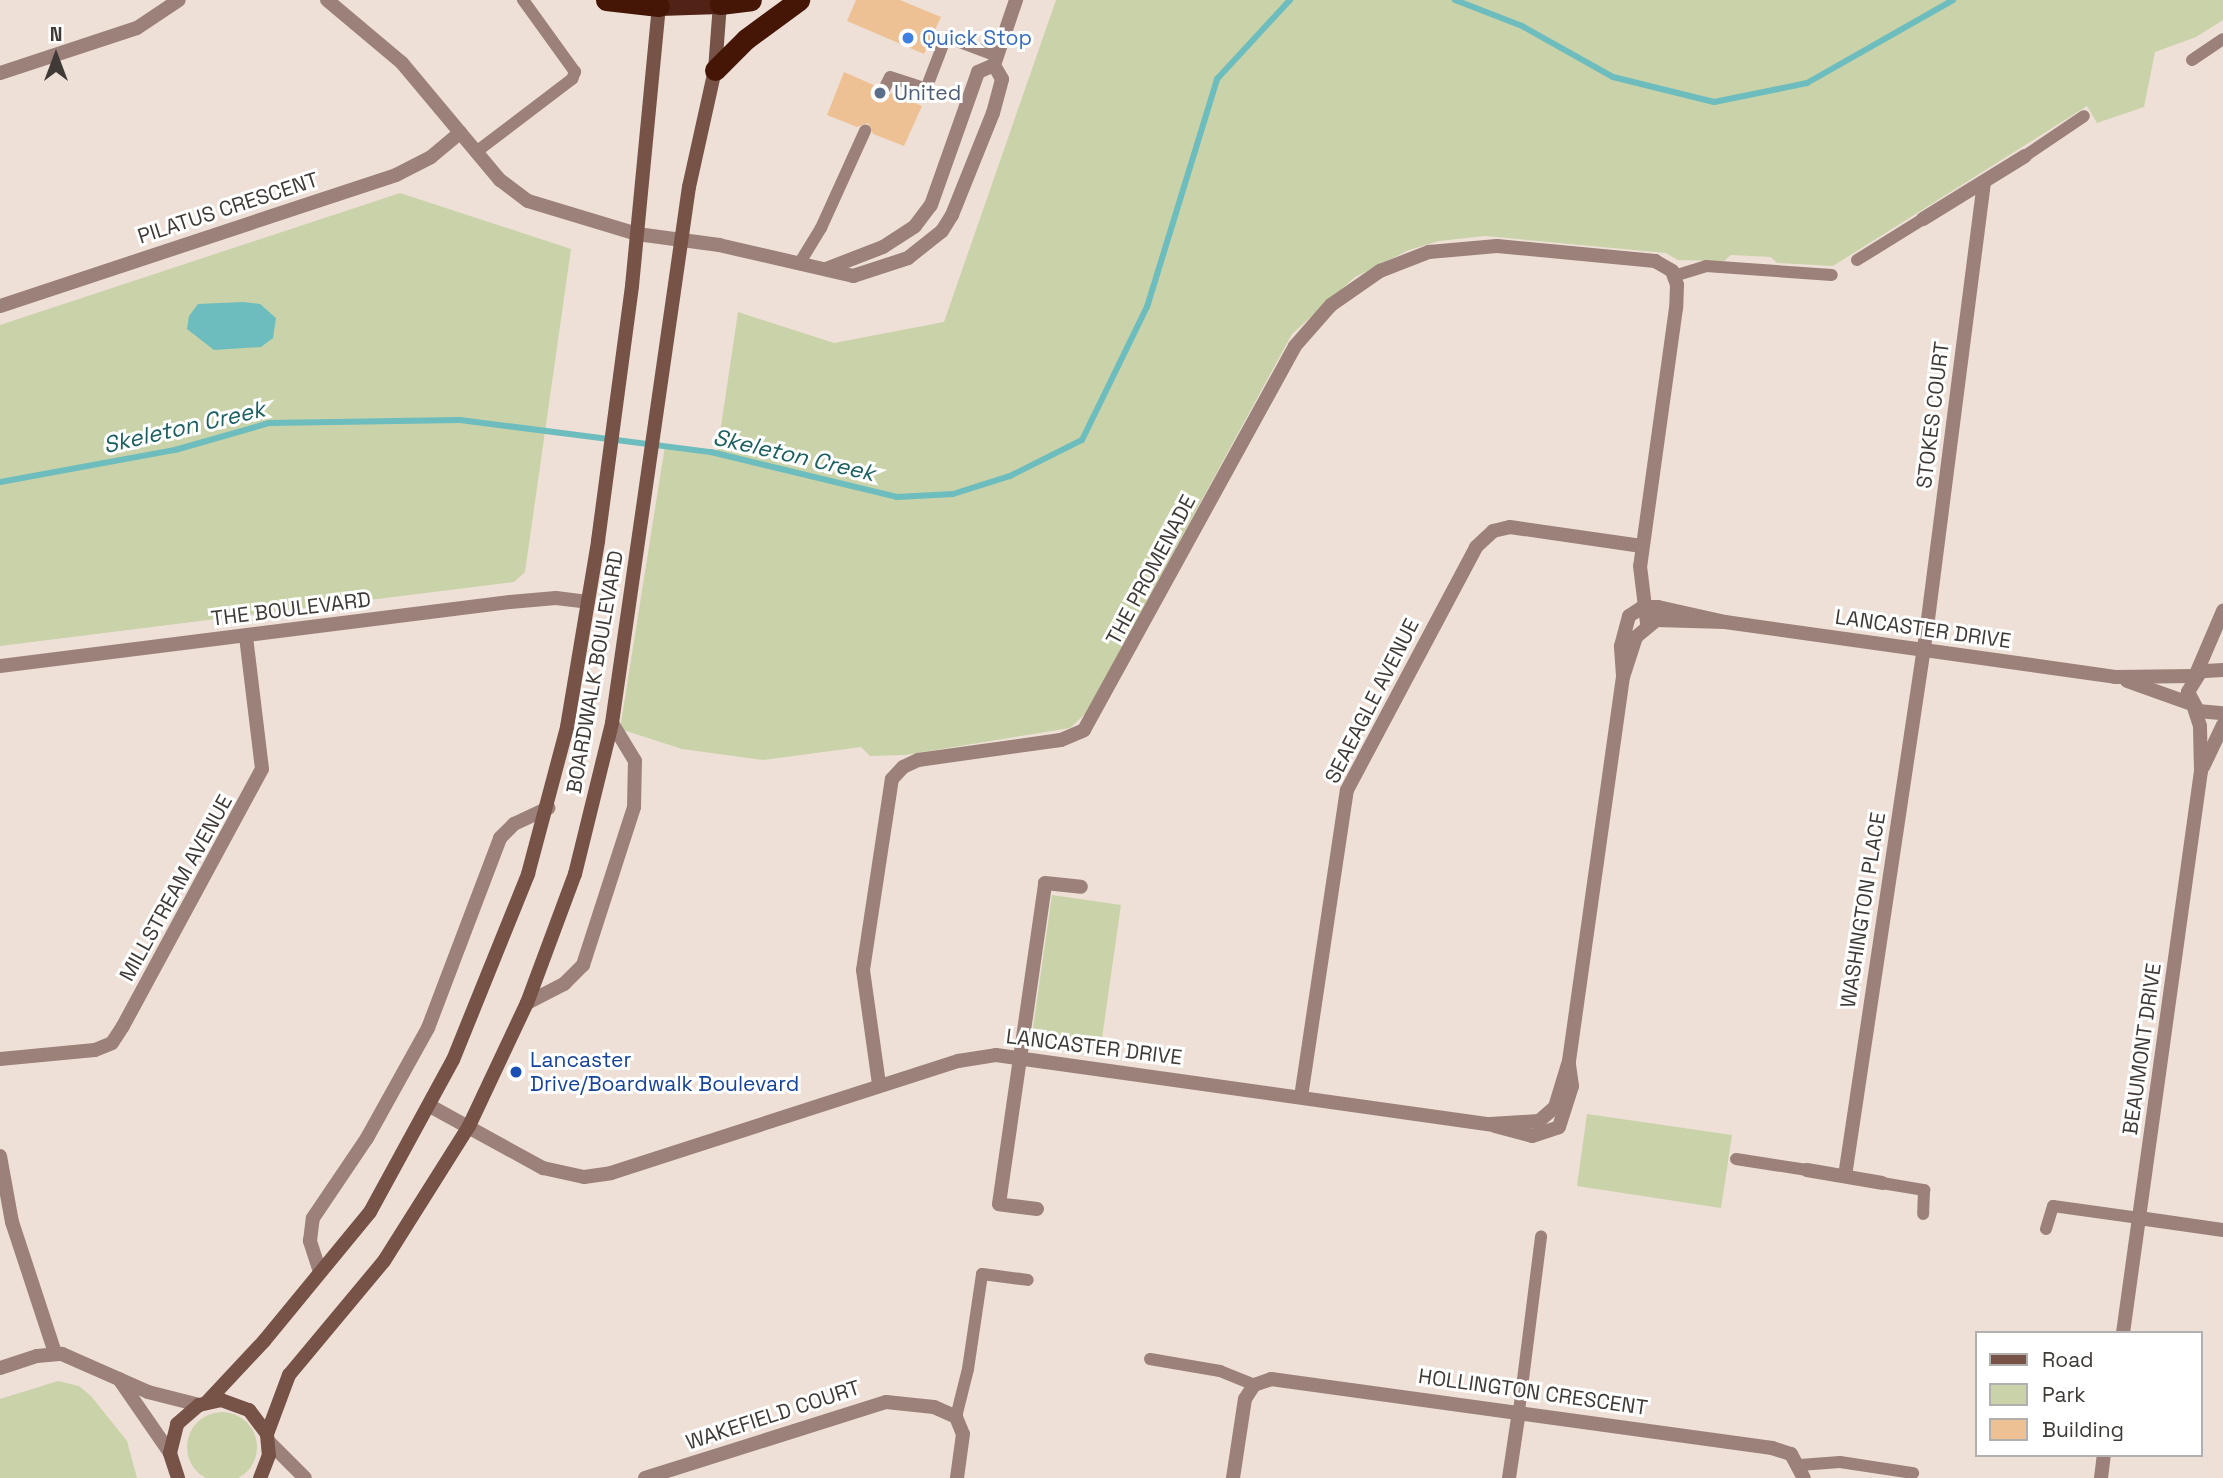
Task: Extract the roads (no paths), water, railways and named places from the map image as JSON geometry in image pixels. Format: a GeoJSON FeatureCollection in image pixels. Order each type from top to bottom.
{"type":"FeatureCollection","features":[{"type":"Feature","properties":{"kind":"highway"},"geometry":{"type":"LineString","coordinates":[[606,0],[659,3],[751,0]]}},
{"type":"Feature","properties":{"kind":"highway"},"geometry":{"type":"LineString","coordinates":[[715,70],[746,39],[799,0]]}},
{"type":"Feature","properties":{"kind":"main road","name":"BOARDWALK BOULEVARD"},"geometry":{"type":"LineString","coordinates":[[260,1478],[269,1455],[268,1438],[295,1366],[384,1261],[469,1126],[527,1003],[575,874],[612,723],[639,548],[658,392],[682,242],[715,70],[719,2]]}},
{"type":"Feature","properties":{"kind":"main road","name":"BOARDWALK BOULEVARD"},"geometry":{"type":"LineString","coordinates":[[169,1465],[177,1424],[202,1404],[370,1212],[430,1106],[485,991],[548,808],[598,541],[637,234],[659,3]]}},
{"type":"Feature","properties":{"kind":"main road"},"geometry":{"type":"LineString","coordinates":[[202,1404],[236,1403],[260,1421],[268,1438]]}},
{"type":"Feature","properties":{"kind":"main road"},"geometry":{"type":"LineString","coordinates":[[169,1465],[178,1478]]}},
{"type":"Feature","properties":{"kind":"street"},"geometry":{"type":"LineString","coordinates":[[0,73],[137,28],[179,0]]}},
{"type":"Feature","properties":{"kind":"street"},"geometry":{"type":"LineString","coordinates":[[327,0],[402,63],[500,180],[528,201],[637,234],[853,276],[890,267],[942,230],[962,198],[993,113],[1002,79],[996,60],[1017,0]]}},
{"type":"Feature","properties":{"kind":"street"},"geometry":{"type":"LineString","coordinates":[[826,269],[883,247],[915,226],[939,186],[978,72],[996,60]]}},
{"type":"Feature","properties":{"kind":"street","name":"PILATUS CRESCENT"},"geometry":{"type":"LineString","coordinates":[[0,306],[404,172],[431,158],[460,133]]}},
{"type":"Feature","properties":{"kind":"street"},"geometry":{"type":"LineString","coordinates":[[1923,219],[1984,185],[2025,156]]}},
{"type":"Feature","properties":{"kind":"street","name":"STOKES COURT"},"geometry":{"type":"LineString","coordinates":[[1923,650],[1984,185]]}},
{"type":"Feature","properties":{"kind":"street","name":"THE PROMENADE"},"geometry":{"type":"LineString","coordinates":[[879,1084],[863,970],[892,779],[902,767],[918,760],[1061,740],[1084,730],[1282,368],[1310,326],[1380,271],[1452,247],[1497,246],[1640,259],[1666,265],[1674,276]]}},
{"type":"Feature","properties":{"kind":"street"},"geometry":{"type":"LineString","coordinates":[[1647,623],[1643,607],[1642,546],[1676,308],[1674,276]]}},
{"type":"Feature","properties":{"kind":"street","name":"SEAEAGLE AVENUE"},"geometry":{"type":"LineString","coordinates":[[1301,1097],[1347,790],[1476,547],[1493,531],[1510,527],[1642,546]]}},
{"type":"Feature","properties":{"kind":"street","name":"THE BOULEVARD"},"geometry":{"type":"LineString","coordinates":[[0,666],[546,598],[588,603]]}},
{"type":"Feature","properties":{"kind":"street","name":"LANCASTER DRIVE"},"geometry":{"type":"LineString","coordinates":[[1623,677],[1620,663],[1625,628],[1629,616],[1643,607],[1671,608],[1724,622],[2115,677],[2195,675],[2211,668],[2223,670]]}},
{"type":"Feature","properties":{"kind":"street"},"geometry":{"type":"LineString","coordinates":[[2201,771],[2200,726],[2188,692],[2223,611]]}},
{"type":"Feature","properties":{"kind":"street","name":"LANCASTER DRIVE"},"geometry":{"type":"LineString","coordinates":[[430,1106],[543,1168],[584,1177],[611,1173],[879,1084],[978,1056],[1020,1057],[1490,1124],[1530,1123],[1549,1114],[1569,1061],[1623,677],[1636,637],[1647,623],[1724,622]]}},
{"type":"Feature","properties":{"kind":"street","name":"MILLSTREAM AVENUE"},"geometry":{"type":"LineString","coordinates":[[0,1059],[95,1050],[112,1043],[123,1026],[262,769],[246,636]]}},
{"type":"Feature","properties":{"kind":"street","name":"WASHINGTON PLACE"},"geometry":{"type":"LineString","coordinates":[[1845,1176],[1923,650]]}},
{"type":"Feature","properties":{"kind":"street","name":"LANCASTER DRIVE"},"geometry":{"type":"LineString","coordinates":[[2115,677],[2193,706],[2209,716],[2223,713]]}},
{"type":"Feature","properties":{"kind":"street"},"geometry":{"type":"LineString","coordinates":[[527,1003],[564,984],[583,965],[634,807],[635,761],[612,723]]}},
{"type":"Feature","properties":{"kind":"street"},"geometry":{"type":"LineString","coordinates":[[2201,771],[2223,725]]}},
{"type":"Feature","properties":{"kind":"street","name":"BEAUMONT DRIVE"},"geometry":{"type":"LineString","coordinates":[[2123,1331],[2201,771]]}},
{"type":"Feature","properties":{"kind":"street"},"geometry":{"type":"LineString","coordinates":[[320,1272],[310,1241],[313,1218],[367,1138],[428,1028],[500,838],[514,824],[548,808]]}},
{"type":"Feature","properties":{"kind":"street"},"geometry":{"type":"LineString","coordinates":[[1037,1209],[999,1204],[1045,883],[1081,887]]}},
{"type":"Feature","properties":{"kind":"street"},"geometry":{"type":"LineString","coordinates":[[0,1156],[12,1222],[55,1353]]}},
{"type":"Feature","properties":{"kind":"street"},"geometry":{"type":"LineString","coordinates":[[1807,1170],[1882,1183]]}},
{"type":"Feature","properties":{"kind":"street"},"geometry":{"type":"LineString","coordinates":[[2139,1218],[2223,1230]]}},
{"type":"Feature","properties":{"kind":"street"},"geometry":{"type":"LineString","coordinates":[[0,1368],[55,1353],[77,1358],[118,1378],[202,1404]]}},
{"type":"Feature","properties":{"kind":"street"},"geometry":{"type":"LineString","coordinates":[[118,1378],[169,1465]]}},
{"type":"Feature","properties":{"kind":"street","name":"HOLLINGTON CRESCENT"},"geometry":{"type":"LineString","coordinates":[[1254,1385],[1265,1380],[1295,1380],[1772,1448],[1791,1454],[1802,1472]]}},
{"type":"Feature","properties":{"kind":"street"},"geometry":{"type":"LineString","coordinates":[[1233,1478],[1245,1399],[1254,1385]]}},
{"type":"Feature","properties":{"kind":"street","name":"WAKEFIELD COURT"},"geometry":{"type":"LineString","coordinates":[[645,1478],[877,1403],[934,1407],[956,1417]]}},
{"type":"Feature","properties":{"kind":"street"},"geometry":{"type":"LineString","coordinates":[[1509,1478],[1519,1411]]}},
{"type":"Feature","properties":{"kind":"street"},"geometry":{"type":"LineString","coordinates":[[956,1417],[963,1434],[957,1478]]}},
{"type":"Feature","properties":{"kind":"street"},"geometry":{"type":"LineString","coordinates":[[268,1438],[305,1478]]}},
{"type":"Feature","properties":{"kind":"street"},"geometry":{"type":"LineString","coordinates":[[2101,1478],[2104,1457]]}},
{"type":"Feature","properties":{"kind":"lane"},"geometry":{"type":"LineString","coordinates":[[476,152],[572,79],[575,72],[523,0]]}},
{"type":"Feature","properties":{"kind":"lane"},"geometry":{"type":"LineString","coordinates":[[884,89],[890,77],[926,89],[946,37],[996,60]]}},
{"type":"Feature","properties":{"kind":"lane"},"geometry":{"type":"LineString","coordinates":[[2192,60],[2223,39]]}},
{"type":"Feature","properties":{"kind":"lane"},"geometry":{"type":"LineString","coordinates":[[2025,156],[2084,116]]}},
{"type":"Feature","properties":{"kind":"lane"},"geometry":{"type":"LineString","coordinates":[[799,264],[821,228],[865,131]]}},
{"type":"Feature","properties":{"kind":"lane"},"geometry":{"type":"LineString","coordinates":[[1857,260],[1923,219]]}},
{"type":"Feature","properties":{"kind":"lane"},"geometry":{"type":"LineString","coordinates":[[1674,276],[1706,266],[1832,275]]}},
{"type":"Feature","properties":{"kind":"lane"},"geometry":{"type":"LineString","coordinates":[[1736,1160],[1807,1170]]}},
{"type":"Feature","properties":{"kind":"lane"},"geometry":{"type":"LineString","coordinates":[[1882,1183],[1924,1190],[1923,1214]]}},
{"type":"Feature","properties":{"kind":"lane"},"geometry":{"type":"LineString","coordinates":[[2046,1229],[2053,1206],[2139,1218]]}},
{"type":"Feature","properties":{"kind":"lane"},"geometry":{"type":"LineString","coordinates":[[1519,1411],[1541,1236]]}},
{"type":"Feature","properties":{"kind":"lane"},"geometry":{"type":"LineString","coordinates":[[956,1417],[968,1369],[982,1274],[1028,1280]]}},
{"type":"Feature","properties":{"kind":"lane"},"geometry":{"type":"LineString","coordinates":[[1150,1359],[1220,1371],[1254,1385]]}},
{"type":"Feature","properties":{"kind":"lane","name":"HOLLINGTON CRESCENT"},"geometry":{"type":"LineString","coordinates":[[1802,1472],[1840,1462],[1913,1473]]}},
{"type":"Feature","properties":{"kind":"water"},"geometry":{"type":"Polygon","coordinates":[[[198,304],[260,304],[276,318],[273,338],[261,347],[214,350],[187,329],[189,316],[198,304]]]}},
{"type":"Feature","properties":{"kind":"waterway","name":"Skeleton Creek"},"geometry":{"type":"LineString","coordinates":[[0,482],[175,450],[269,423],[460,420],[711,452],[897,497],[953,494],[1010,476],[1082,440],[1147,307],[1217,79],[1290,0]]}},
{"type":"Feature","properties":{"kind":"waterway","name":"Skeleton Creek"},"geometry":{"type":"LineString","coordinates":[[1455,0],[1522,26],[1613,77],[1714,102],[1807,83],[1953,0]]}},
{"type":"Feature","properties":{"kind":"place","name":"Quick Stop"},"geometry":{"type":"Point","coordinates":[908,38]}},
{"type":"Feature","properties":{"kind":"place","name":"United"},"geometry":{"type":"Point","coordinates":[880,93]}},
{"type":"Feature","properties":{"kind":"place","name":"Lancaster Drive/Boardwalk Boulevard"},"geometry":{"type":"Point","coordinates":[516,1072]}}]}
